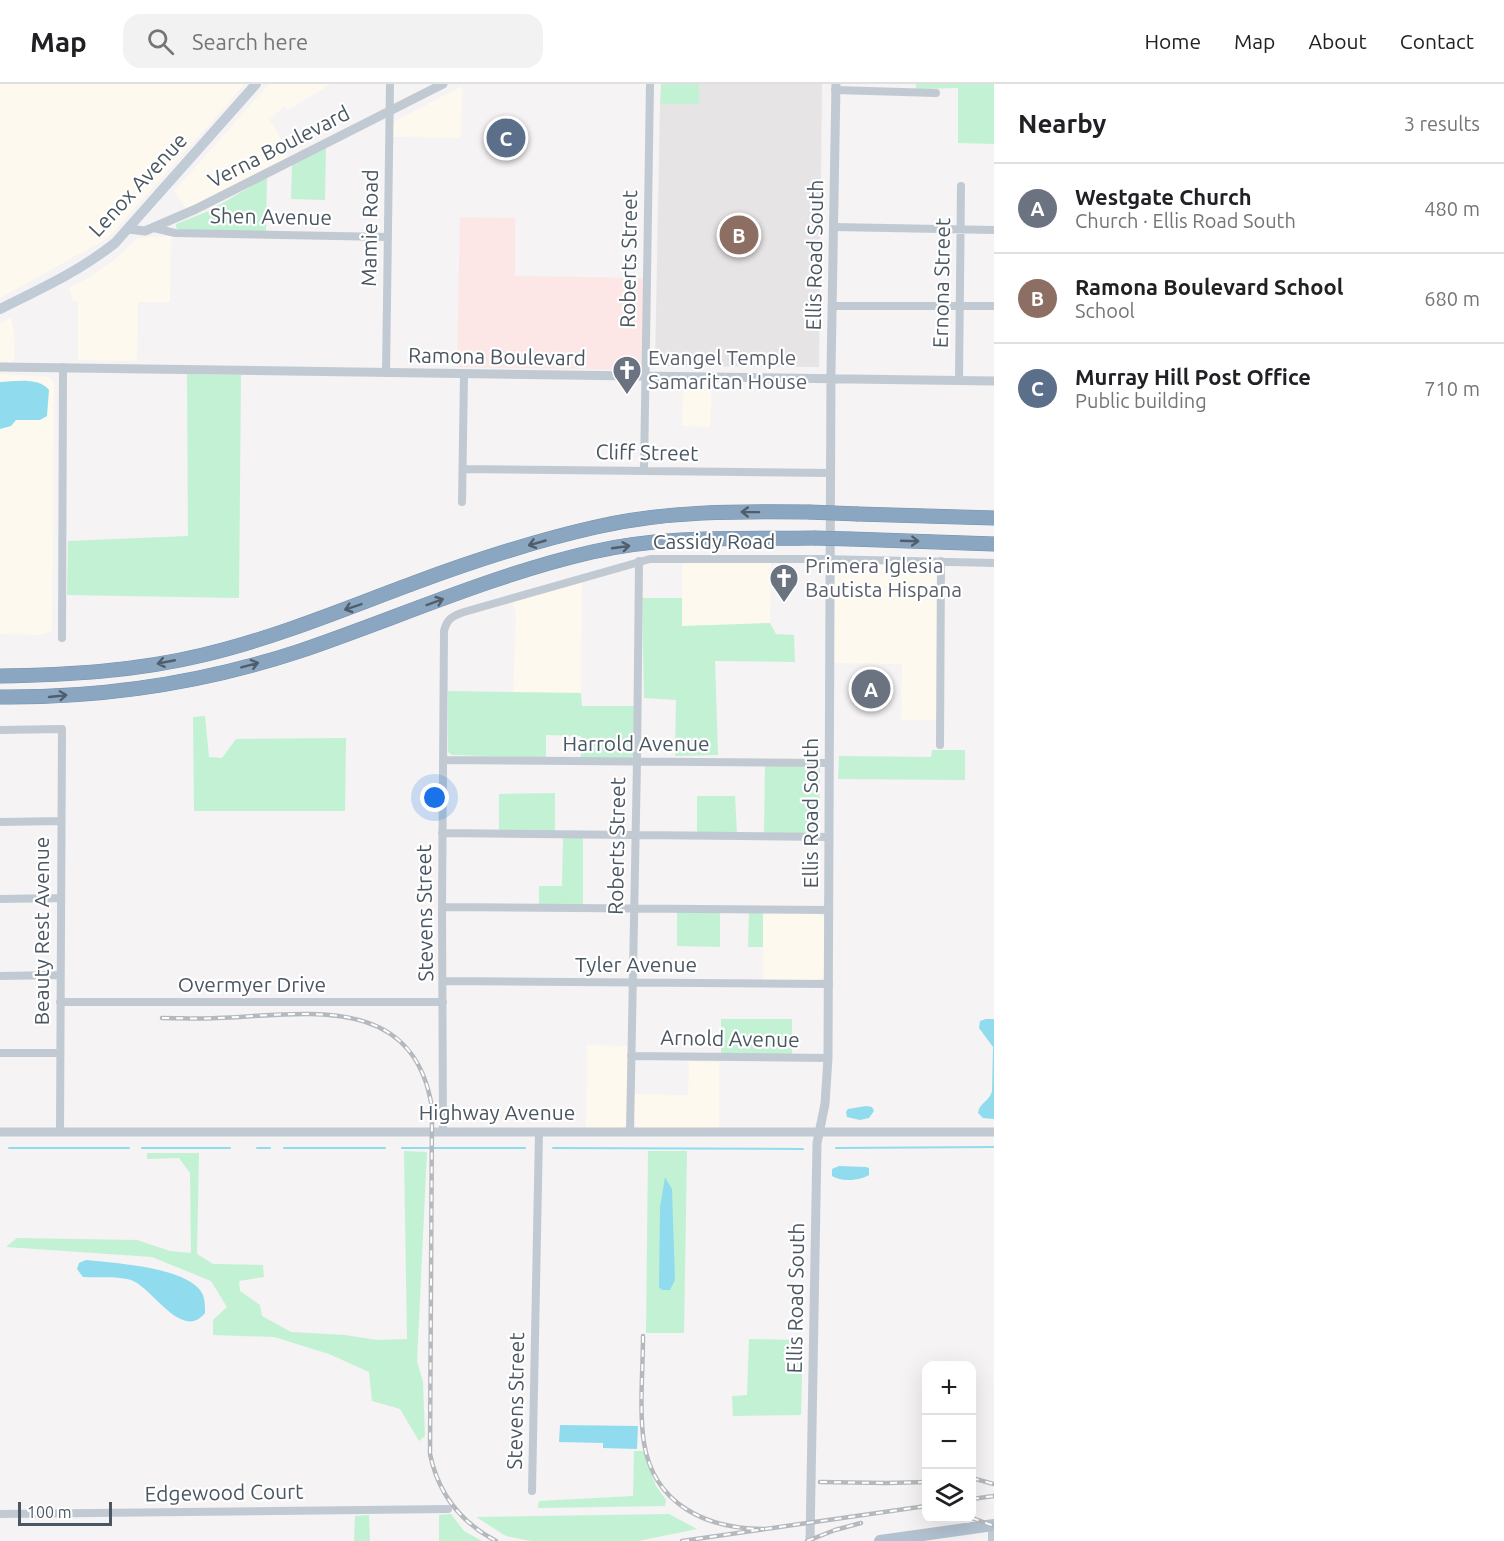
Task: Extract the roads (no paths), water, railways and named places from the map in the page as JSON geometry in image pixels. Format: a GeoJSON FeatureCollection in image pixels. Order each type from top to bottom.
{"type":"FeatureCollection","features":[{"type":"Feature","properties":{"kind":"highway"},"geometry":{"type":"LineString","coordinates":[[0,675],[22,676],[115,670],[202,655],[283,631],[524,546],[598,527],[650,518],[707,513],[808,513],[994,518]]}},
{"type":"Feature","properties":{"kind":"highway"},"geometry":{"type":"LineString","coordinates":[[0,697],[44,698],[137,690],[206,676],[299,651],[506,576],[595,551],[693,539],[814,538],[994,544]]}},
{"type":"Feature","properties":{"kind":"main road","name":"Lenox Avenue"},"geometry":{"type":"LineString","coordinates":[[0,309],[97,258],[128,229],[256,84]]}},
{"type":"Feature","properties":{"kind":"main road"},"geometry":{"type":"LineString","coordinates":[[880,1541],[993,1525]]}},
{"type":"Feature","properties":{"kind":"street","name":"Mamie Road"},"geometry":{"type":"LineString","coordinates":[[386,373],[390,84]]}},
{"type":"Feature","properties":{"kind":"street","name":"Verna Boulevard"},"geometry":{"type":"LineString","coordinates":[[128,229],[136,231],[154,228],[196,209],[443,84]]}},
{"type":"Feature","properties":{"kind":"street","name":"Roberts Street"},"geometry":{"type":"LineString","coordinates":[[644,470],[650,84]]}},
{"type":"Feature","properties":{"kind":"street"},"geometry":{"type":"LineString","coordinates":[[836,87],[936,93]]}},
{"type":"Feature","properties":{"kind":"street","name":"Ellis Road South"},"geometry":{"type":"LineString","coordinates":[[810,1541],[817,1162],[819,1132],[825,1104],[828,1058],[831,379],[836,87]]}},
{"type":"Feature","properties":{"kind":"street","name":"Ernona Street"},"geometry":{"type":"LineString","coordinates":[[959,381],[961,186]]}},
{"type":"Feature","properties":{"kind":"street"},"geometry":{"type":"LineString","coordinates":[[834,227],[994,230]]}},
{"type":"Feature","properties":{"kind":"street","name":"Shen Avenue"},"geometry":{"type":"LineString","coordinates":[[154,228],[175,233],[388,237]]}},
{"type":"Feature","properties":{"kind":"street"},"geometry":{"type":"LineString","coordinates":[[832,306],[994,306]]}},
{"type":"Feature","properties":{"kind":"street","name":"Ramona Boulevard"},"geometry":{"type":"LineString","coordinates":[[0,366],[464,375],[994,381]]}},
{"type":"Feature","properties":{"kind":"street"},"geometry":{"type":"LineString","coordinates":[[62,638],[63,367]]}},
{"type":"Feature","properties":{"kind":"street"},"geometry":{"type":"LineString","coordinates":[[462,502],[464,375]]}},
{"type":"Feature","properties":{"kind":"street","name":"Cliff Street"},"geometry":{"type":"LineString","coordinates":[[463,469],[831,473]]}},
{"type":"Feature","properties":{"kind":"street","name":"Cassidy Road"},"geometry":{"type":"LineString","coordinates":[[446,623],[452,616],[464,612],[639,561],[659,558],[994,562]]}},
{"type":"Feature","properties":{"kind":"street","name":"Roberts Street"},"geometry":{"type":"LineString","coordinates":[[630,1131],[639,561]]}},
{"type":"Feature","properties":{"kind":"street"},"geometry":{"type":"LineString","coordinates":[[940,745],[941,561]]}},
{"type":"Feature","properties":{"kind":"street","name":"Stevens Street"},"geometry":{"type":"LineString","coordinates":[[443,1131],[442,833],[444,631],[446,623]]}},
{"type":"Feature","properties":{"kind":"street","name":"Beauty Rest Avenue"},"geometry":{"type":"LineString","coordinates":[[0,730],[62,729],[60,1132]]}},
{"type":"Feature","properties":{"kind":"street","name":"Harrold Avenue"},"geometry":{"type":"LineString","coordinates":[[443,760],[830,763]]}},
{"type":"Feature","properties":{"kind":"street"},"geometry":{"type":"LineString","coordinates":[[0,822],[61,821]]}},
{"type":"Feature","properties":{"kind":"street"},"geometry":{"type":"LineString","coordinates":[[442,833],[829,837]]}},
{"type":"Feature","properties":{"kind":"street"},"geometry":{"type":"LineString","coordinates":[[0,899],[60,898]]}},
{"type":"Feature","properties":{"kind":"street"},"geometry":{"type":"LineString","coordinates":[[442,907],[829,910]]}},
{"type":"Feature","properties":{"kind":"street"},"geometry":{"type":"LineString","coordinates":[[0,976],[60,975]]}},
{"type":"Feature","properties":{"kind":"street","name":"Tyler Avenue"},"geometry":{"type":"LineString","coordinates":[[443,981],[829,984]]}},
{"type":"Feature","properties":{"kind":"street","name":"Overmyer Drive"},"geometry":{"type":"LineString","coordinates":[[60,1002],[443,1002]]}},
{"type":"Feature","properties":{"kind":"street"},"geometry":{"type":"LineString","coordinates":[[0,1053],[60,1053]]}},
{"type":"Feature","properties":{"kind":"street","name":"Arnold Avenue"},"geometry":{"type":"LineString","coordinates":[[631,1056],[828,1058]]}},
{"type":"Feature","properties":{"kind":"street","name":"Highway Avenue"},"geometry":{"type":"LineString","coordinates":[[0,1132],[994,1132]]}},
{"type":"Feature","properties":{"kind":"street","name":"Stevens Street"},"geometry":{"type":"LineString","coordinates":[[532,1491],[539,1132]]}},
{"type":"Feature","properties":{"kind":"street","name":"Edgewood Court"},"geometry":{"type":"LineString","coordinates":[[0,1514],[448,1509]]}},
{"type":"Feature","properties":{"kind":"street"},"geometry":{"type":"LineString","coordinates":[[992,1541],[993,1525]]}},
{"type":"Feature","properties":{"kind":"water"},"geometry":{"type":"Polygon","coordinates":[[[33,381],[45,386],[49,390],[47,416],[40,420],[16,420],[11,426],[0,429],[0,382],[33,381]]]}},
{"type":"Feature","properties":{"kind":"water"},"geometry":{"type":"Polygon","coordinates":[[[994,1019],[994,1119],[983,1118],[978,1113],[992,1091],[993,1047],[979,1028],[980,1021],[994,1019]]]}},
{"type":"Feature","properties":{"kind":"water"},"geometry":{"type":"Polygon","coordinates":[[[872,1107],[874,1111],[869,1118],[860,1120],[847,1117],[848,1109],[872,1107]]]}},
{"type":"Feature","properties":{"kind":"water"},"geometry":{"type":"Polygon","coordinates":[[[839,1166],[866,1167],[869,1168],[869,1175],[850,1180],[836,1178],[832,1176],[832,1169],[839,1166]]]}},
{"type":"Feature","properties":{"kind":"water"},"geometry":{"type":"Polygon","coordinates":[[[665,1177],[672,1189],[675,1280],[670,1290],[662,1290],[659,1287],[660,1207],[665,1177]]]}},
{"type":"Feature","properties":{"kind":"water"},"geometry":{"type":"Polygon","coordinates":[[[86,1260],[150,1268],[183,1278],[196,1286],[203,1295],[205,1313],[196,1320],[187,1321],[167,1310],[131,1280],[83,1277],[77,1269],[79,1263],[86,1260]]]}},
{"type":"Feature","properties":{"kind":"water"},"geometry":{"type":"Polygon","coordinates":[[[560,1425],[638,1426],[637,1449],[603,1448],[603,1443],[559,1442],[560,1425]]]}},
{"type":"Feature","properties":{"kind":"waterway"},"geometry":{"type":"LineString","coordinates":[[836,1148],[994,1147]]}},
{"type":"Feature","properties":{"kind":"waterway"},"geometry":{"type":"LineString","coordinates":[[9,1148],[129,1148]]}},
{"type":"Feature","properties":{"kind":"waterway"},"geometry":{"type":"LineString","coordinates":[[142,1148],[230,1148]]}},
{"type":"Feature","properties":{"kind":"waterway"},"geometry":{"type":"LineString","coordinates":[[257,1148],[270,1148]]}},
{"type":"Feature","properties":{"kind":"waterway"},"geometry":{"type":"LineString","coordinates":[[284,1148],[385,1148]]}},
{"type":"Feature","properties":{"kind":"waterway"},"geometry":{"type":"LineString","coordinates":[[402,1148],[525,1148]]}},
{"type":"Feature","properties":{"kind":"waterway"},"geometry":{"type":"LineString","coordinates":[[553,1148],[803,1149]]}},
{"type":"Feature","properties":{"kind":"railway"},"geometry":{"type":"LineString","coordinates":[[162,1018],[285,1014],[319,1014],[350,1018],[379,1027],[403,1044],[421,1070],[432,1108],[430,1454],[439,1481],[452,1505],[472,1525],[496,1541]]}},
{"type":"Feature","properties":{"kind":"railway"},"geometry":{"type":"LineString","coordinates":[[643,1336],[641,1404],[644,1443],[659,1483],[686,1509],[704,1518],[743,1528],[764,1529]]}},
{"type":"Feature","properties":{"kind":"railway"},"geometry":{"type":"LineString","coordinates":[[976,1479],[994,1484]]}},
{"type":"Feature","properties":{"kind":"railway"},"geometry":{"type":"LineString","coordinates":[[820,1482],[922,1482]]}},
{"type":"Feature","properties":{"kind":"railway"},"geometry":{"type":"LineString","coordinates":[[976,1498],[994,1496]]}},
{"type":"Feature","properties":{"kind":"railway"},"geometry":{"type":"LineString","coordinates":[[682,1541],[922,1507]]}},
{"type":"Feature","properties":{"kind":"railway"},"geometry":{"type":"LineString","coordinates":[[976,1519],[994,1526]]}},
{"type":"Feature","properties":{"kind":"railway"},"geometry":{"type":"LineString","coordinates":[[807,1541],[861,1523]]}},
{"type":"Feature","properties":{"kind":"place","name":"Murray Hill Post Office"},"geometry":{"type":"Point","coordinates":[506,138]}},
{"type":"Feature","properties":{"kind":"place","name":"Ramona Boulevard School"},"geometry":{"type":"Point","coordinates":[739,235]}},
{"type":"Feature","properties":{"kind":"place","name":"Evangel Temple Samaritan House"},"geometry":{"type":"Point","coordinates":[627,396]}},
{"type":"Feature","properties":{"kind":"place","name":"Primera Iglesia Bautista Hispana"},"geometry":{"type":"Point","coordinates":[784,604]}},
{"type":"Feature","properties":{"kind":"place","name":"Westgate Church"},"geometry":{"type":"Point","coordinates":[871,689]}}]}
